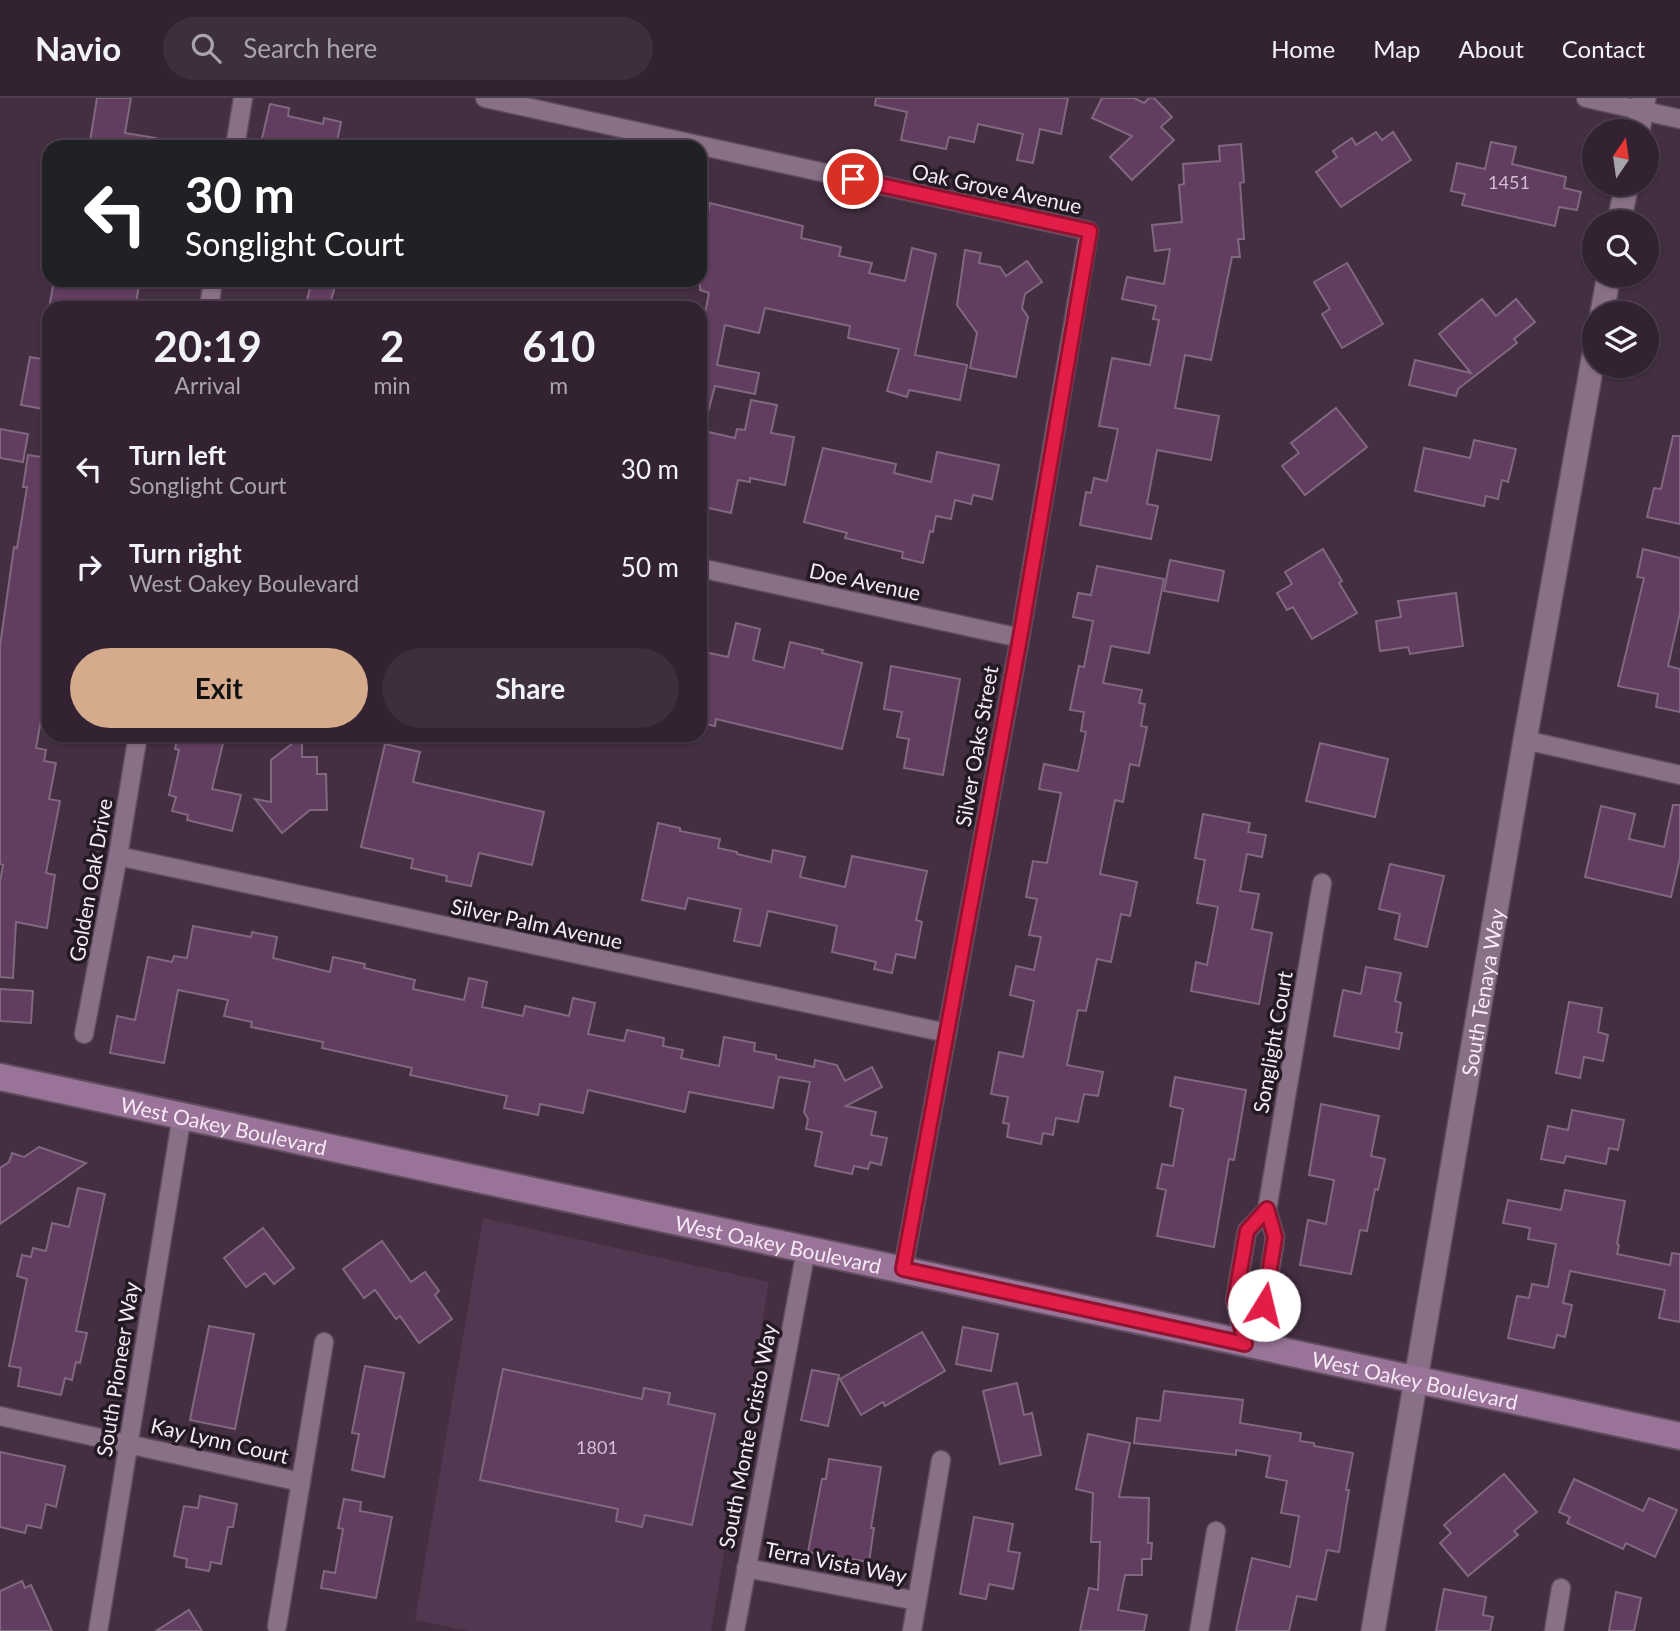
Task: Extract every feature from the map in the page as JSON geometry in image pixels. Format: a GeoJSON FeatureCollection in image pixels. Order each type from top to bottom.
{"type":"FeatureCollection","features":[{"type":"Feature","properties":{"kind":"main road","name":"West Oakey Boulevard"},"geometry":{"type":"LineString","coordinates":[[0,1077],[1680,1436]]}},
{"type":"Feature","properties":{"kind":"street"},"geometry":{"type":"LineString","coordinates":[[236,140],[243,98]]}},
{"type":"Feature","properties":{"kind":"street","name":"Oak Grove Avenue"},"geometry":{"type":"LineString","coordinates":[[485,98],[676,140]]}},
{"type":"Feature","properties":{"kind":"street"},"geometry":{"type":"LineString","coordinates":[[1586,98],[1641,113],[1680,119]]}},
{"type":"Feature","properties":{"kind":"street","name":"Oak Grove Avenue"},"geometry":{"type":"LineString","coordinates":[[707,147],[1090,231]]}},
{"type":"Feature","properties":{"kind":"street","name":"Silver Oaks Street"},"geometry":{"type":"LineString","coordinates":[[903,1269],[1020,638],[1090,231]]}},
{"type":"Feature","properties":{"kind":"street","name":"South Tenaya Way"},"geometry":{"type":"LineString","coordinates":[[1373,1631],[1414,1380],[1590,378]]}},
{"type":"Feature","properties":{"kind":"street","name":"Doe Avenue"},"geometry":{"type":"LineString","coordinates":[[707,570],[1020,638]]}},
{"type":"Feature","properties":{"kind":"street"},"geometry":{"type":"LineString","coordinates":[[1525,740],[1680,775]]}},
{"type":"Feature","properties":{"kind":"street","name":"Golden Oak Drive"},"geometry":{"type":"LineString","coordinates":[[84,1034],[137,742]]}},
{"type":"Feature","properties":{"kind":"street","name":"Silver Palm Avenue"},"geometry":{"type":"LineString","coordinates":[[118,856],[947,1033]]}},
{"type":"Feature","properties":{"kind":"street","name":"Songlight Court"},"geometry":{"type":"LineString","coordinates":[[1245,1344],[1264,1305],[1275,1237],[1267,1209],[1322,883]]}},
{"type":"Feature","properties":{"kind":"street","name":"South Pioneer Way"},"geometry":{"type":"LineString","coordinates":[[98,1631],[182,1115]]}},
{"type":"Feature","properties":{"kind":"street","name":"Songlight Court"},"geometry":{"type":"LineString","coordinates":[[1245,1344],[1235,1300],[1247,1231],[1267,1209]]}},
{"type":"Feature","properties":{"kind":"street","name":"South Monte Cristo Way"},"geometry":{"type":"LineString","coordinates":[[735,1631],[806,1250]]}},
{"type":"Feature","properties":{"kind":"street","name":"Kay Lynn Court"},"geometry":{"type":"LineString","coordinates":[[276,1626],[324,1342]]}},
{"type":"Feature","properties":{"kind":"street","name":"Kay Lynn Court"},"geometry":{"type":"LineString","coordinates":[[0,1416],[301,1482]]}},
{"type":"Feature","properties":{"kind":"street","name":"Terra Vista Way"},"geometry":{"type":"LineString","coordinates":[[912,1631],[942,1460]]}},
{"type":"Feature","properties":{"kind":"street"},"geometry":{"type":"LineString","coordinates":[[1199,1631],[1216,1531]]}},
{"type":"Feature","properties":{"kind":"street","name":"Terra Vista Way"},"geometry":{"type":"LineString","coordinates":[[746,1569],[917,1601]]}},
{"type":"Feature","properties":{"kind":"street"},"geometry":{"type":"LineString","coordinates":[[1554,1631],[1561,1588]]}},
{"type":"Feature","properties":{"kind":"shaded area"},"geometry":{"type":"Polygon","coordinates":[[[483,1218],[769,1282],[711,1631],[468,1631],[415,1620],[483,1218]]]}},
{"type":"Feature","properties":{"kind":"building"},"geometry":{"type":"Polygon","coordinates":[[[97,98],[131,98],[125,133],[156,138],[156,140],[90,140],[97,98]]]}},
{"type":"Feature","properties":{"kind":"building"},"geometry":{"type":"Polygon","coordinates":[[[876,98],[1068,98],[1061,134],[1040,129],[1033,163],[1017,160],[1023,134],[978,124],[974,142],[949,137],[946,149],[901,140],[907,112],[875,105],[876,98]]]}},
{"type":"Feature","properties":{"kind":"building"},"geometry":{"type":"Polygon","coordinates":[[[1102,98],[1134,98],[1144,103],[1149,98],[1154,98],[1172,117],[1161,127],[1174,140],[1132,180],[1110,157],[1132,136],[1092,118],[1102,98]]]}},
{"type":"Feature","properties":{"kind":"building"},"geometry":{"type":"Polygon","coordinates":[[[270,104],[289,108],[288,116],[323,124],[324,118],[341,122],[337,140],[262,140],[270,104]]]}},
{"type":"Feature","properties":{"kind":"building"},"geometry":{"type":"Polygon","coordinates":[[[1376,132],[1382,140],[1393,132],[1411,160],[1341,207],[1316,172],[1337,157],[1333,151],[1352,138],[1356,145],[1376,132]]]}},
{"type":"Feature","properties":{"kind":"building"},"geometry":{"type":"Polygon","coordinates":[[[1491,142],[1516,147],[1512,164],[1566,177],[1564,188],[1581,192],[1577,210],[1559,207],[1555,226],[1462,205],[1465,194],[1451,191],[1457,163],[1485,169],[1491,142]]]}},
{"type":"Feature","properties":{"kind":"building"},"geometry":{"type":"Polygon","coordinates":[[[1241,144],[1244,182],[1240,183],[1244,239],[1238,239],[1240,257],[1232,257],[1211,360],[1185,355],[1175,408],[1219,416],[1211,460],[1157,450],[1147,504],[1158,506],[1151,539],[1080,525],[1086,492],[1091,493],[1094,478],[1107,481],[1118,429],[1099,426],[1112,358],[1150,365],[1159,320],[1153,319],[1156,306],[1122,299],[1127,277],[1164,284],[1170,249],[1155,251],[1152,225],[1182,222],[1179,185],[1184,184],[1183,164],[1220,161],[1219,146],[1241,144]]]}},
{"type":"Feature","properties":{"kind":"building"},"geometry":{"type":"Polygon","coordinates":[[[710,203],[803,226],[801,238],[841,247],[839,256],[872,263],[869,273],[905,281],[912,248],[936,254],[915,355],[967,365],[960,400],[909,390],[907,397],[887,391],[899,349],[848,338],[850,326],[765,308],[759,333],[725,325],[717,365],[759,373],[755,394],[715,386],[707,416],[709,293],[700,290],[700,287],[707,287],[710,203]]]}},
{"type":"Feature","properties":{"kind":"building"},"geometry":{"type":"Polygon","coordinates":[[[965,250],[981,253],[979,263],[1000,267],[1006,276],[1027,261],[1042,282],[1025,294],[1022,308],[1028,317],[1016,377],[970,368],[977,333],[957,305],[965,250]]]}},
{"type":"Feature","properties":{"kind":"building"},"geometry":{"type":"Polygon","coordinates":[[[1347,263],[1383,324],[1342,348],[1322,314],[1330,309],[1314,282],[1347,263]]]}},
{"type":"Feature","properties":{"kind":"building"},"geometry":{"type":"Polygon","coordinates":[[[53,287],[139,287],[136,301],[50,301],[53,287]]]}},
{"type":"Feature","properties":{"kind":"building"},"geometry":{"type":"Polygon","coordinates":[[[310,287],[335,287],[331,301],[307,301],[310,287]]]}},
{"type":"Feature","properties":{"kind":"building"},"geometry":{"type":"Polygon","coordinates":[[[1482,299],[1496,316],[1516,299],[1535,322],[1514,339],[1517,343],[1458,389],[1456,396],[1409,385],[1415,360],[1471,373],[1439,334],[1482,299]]]}},
{"type":"Feature","properties":{"kind":"building"},"geometry":{"type":"Polygon","coordinates":[[[30,357],[42,359],[42,409],[21,405],[30,357]]]}},
{"type":"Feature","properties":{"kind":"building"},"geometry":{"type":"Polygon","coordinates":[[[751,400],[777,405],[771,433],[794,437],[785,485],[750,478],[750,482],[738,480],[731,513],[707,508],[707,432],[735,438],[737,429],[745,430],[751,400]]]}},
{"type":"Feature","properties":{"kind":"building"},"geometry":{"type":"Polygon","coordinates":[[[1336,408],[1367,447],[1305,495],[1282,466],[1299,453],[1291,443],[1336,408]]]}},
{"type":"Feature","properties":{"kind":"building"},"geometry":{"type":"Polygon","coordinates":[[[0,429],[28,434],[23,462],[0,458],[0,429]]]}},
{"type":"Feature","properties":{"kind":"building"},"geometry":{"type":"Polygon","coordinates":[[[1673,436],[1680,436],[1680,524],[1647,517],[1654,488],[1661,489],[1673,436]]]}},
{"type":"Feature","properties":{"kind":"building"},"geometry":{"type":"Polygon","coordinates":[[[1474,440],[1516,449],[1508,482],[1502,480],[1498,499],[1486,496],[1484,506],[1415,491],[1424,448],[1470,458],[1474,440]]]}},
{"type":"Feature","properties":{"kind":"building"},"geometry":{"type":"Polygon","coordinates":[[[823,448],[896,464],[894,473],[931,482],[937,452],[999,465],[992,499],[973,495],[971,504],[955,500],[951,519],[936,516],[923,563],[902,558],[903,552],[845,538],[847,533],[804,522],[823,448]]]}},
{"type":"Feature","properties":{"kind":"building"},"geometry":{"type":"Polygon","coordinates":[[[28,455],[42,457],[42,715],[36,748],[46,750],[44,761],[56,763],[49,799],[60,801],[46,873],[55,875],[47,928],[16,922],[13,978],[0,977],[0,882],[3,865],[0,864],[0,646],[14,547],[17,548],[27,487],[23,487],[28,455]]]}},
{"type":"Feature","properties":{"kind":"building"},"geometry":{"type":"Polygon","coordinates":[[[1323,549],[1357,613],[1312,639],[1293,607],[1287,610],[1277,593],[1292,584],[1285,572],[1323,549]]]}},
{"type":"Feature","properties":{"kind":"building"},"geometry":{"type":"Polygon","coordinates":[[[1643,549],[1680,558],[1680,613],[1668,666],[1680,669],[1680,712],[1656,707],[1658,694],[1618,686],[1644,578],[1637,577],[1643,549]]]}},
{"type":"Feature","properties":{"kind":"building"},"geometry":{"type":"Polygon","coordinates":[[[1170,560],[1224,571],[1218,601],[1164,591],[1170,560]]]}},
{"type":"Feature","properties":{"kind":"building"},"geometry":{"type":"Polygon","coordinates":[[[1097,566],[1164,579],[1149,653],[1111,646],[1103,683],[1142,690],[1139,703],[1145,704],[1141,726],[1147,727],[1139,766],[1130,764],[1123,802],[1115,800],[1100,874],[1137,882],[1130,916],[1121,914],[1111,962],[1097,959],[1086,1011],[1078,1010],[1067,1065],[1103,1072],[1098,1096],[1084,1094],[1078,1122],[1056,1118],[1053,1135],[1043,1133],[1041,1144],[1007,1137],[1009,1124],[1003,1123],[1008,1097],[991,1094],[999,1052],[1023,1057],[1034,1001],[1010,995],[1016,966],[1034,970],[1041,937],[1029,935],[1037,899],[1026,897],[1033,861],[1047,863],[1061,793],[1039,789],[1044,764],[1078,771],[1086,732],[1081,731],[1084,712],[1070,710],[1079,666],[1084,667],[1093,621],[1073,617],[1078,593],[1091,595],[1097,566]]]}},
{"type":"Feature","properties":{"kind":"building"},"geometry":{"type":"Polygon","coordinates":[[[1456,593],[1463,646],[1410,654],[1408,647],[1380,651],[1376,621],[1401,617],[1398,601],[1456,593]]]}},
{"type":"Feature","properties":{"kind":"building"},"geometry":{"type":"Polygon","coordinates":[[[736,623],[760,629],[753,660],[784,668],[790,642],[862,663],[842,749],[716,719],[715,726],[707,724],[707,652],[728,657],[736,623]]]}},
{"type":"Feature","properties":{"kind":"building"},"geometry":{"type":"Polygon","coordinates":[[[891,666],[960,679],[943,775],[904,768],[909,739],[897,737],[902,712],[884,709],[891,666]]]}},
{"type":"Feature","properties":{"kind":"building"},"geometry":{"type":"Polygon","coordinates":[[[176,742],[223,742],[212,789],[241,795],[232,831],[187,820],[188,815],[172,811],[176,797],[169,795],[179,750],[175,749],[176,742]]]}},
{"type":"Feature","properties":{"kind":"building"},"geometry":{"type":"Polygon","coordinates":[[[294,742],[302,742],[302,757],[317,757],[317,774],[326,774],[327,810],[310,810],[282,833],[255,799],[271,802],[271,760],[294,742]]]}},
{"type":"Feature","properties":{"kind":"building"},"geometry":{"type":"Polygon","coordinates":[[[1320,743],[1388,759],[1375,817],[1306,801],[1320,743]]]}},
{"type":"Feature","properties":{"kind":"building"},"geometry":{"type":"Polygon","coordinates":[[[385,744],[420,752],[413,782],[544,812],[532,865],[479,853],[471,886],[446,881],[447,876],[411,868],[413,859],[361,847],[385,744]]]}},
{"type":"Feature","properties":{"kind":"building"},"geometry":{"type":"Polygon","coordinates":[[[1673,805],[1680,805],[1680,858],[1671,897],[1585,877],[1601,806],[1635,814],[1629,839],[1664,847],[1673,805]]]}},
{"type":"Feature","properties":{"kind":"building"},"geometry":{"type":"Polygon","coordinates":[[[1203,814],[1250,823],[1248,832],[1266,835],[1262,857],[1247,854],[1240,891],[1259,894],[1252,929],[1272,933],[1259,1004],[1191,991],[1196,962],[1207,965],[1218,907],[1197,903],[1205,860],[1195,858],[1203,814]]]}},
{"type":"Feature","properties":{"kind":"building"},"geometry":{"type":"Polygon","coordinates":[[[658,823],[680,828],[680,831],[720,839],[718,848],[771,862],[773,850],[805,857],[800,877],[845,887],[852,856],[927,871],[916,920],[922,922],[915,958],[896,954],[892,973],[874,969],[876,962],[832,952],[837,926],[768,911],[760,946],[734,941],[741,909],[688,898],[685,909],[642,900],[658,823]]]}},
{"type":"Feature","properties":{"kind":"building"},"geometry":{"type":"Polygon","coordinates":[[[1390,864],[1444,876],[1427,947],[1395,939],[1400,914],[1379,909],[1390,864]]]}},
{"type":"Feature","properties":{"kind":"building"},"geometry":{"type":"Polygon","coordinates":[[[193,926],[251,937],[252,932],[277,937],[273,958],[330,972],[333,957],[365,964],[364,968],[415,980],[413,989],[464,1000],[469,978],[487,982],[482,1007],[523,1016],[525,1006],[569,1016],[573,998],[595,1003],[588,1034],[624,1041],[627,1030],[664,1038],[663,1046],[683,1050],[681,1058],[719,1066],[724,1037],[755,1043],[754,1051],[776,1055],[776,1059],[814,1067],[815,1060],[837,1065],[845,1081],[872,1067],[882,1087],[846,1106],[876,1112],[871,1135],[887,1138],[881,1165],[870,1162],[868,1169],[854,1166],[852,1174],[815,1166],[822,1132],[806,1129],[808,1119],[804,1112],[810,1082],[779,1077],[773,1108],[689,1092],[685,1112],[588,1090],[583,1113],[540,1104],[538,1115],[504,1108],[507,1096],[410,1075],[412,1068],[322,1048],[323,1042],[251,1027],[252,1022],[224,1016],[228,1000],[178,990],[164,1063],[110,1053],[117,1016],[135,1020],[148,957],[172,962],[174,956],[187,958],[193,926]]]}},
{"type":"Feature","properties":{"kind":"building"},"geometry":{"type":"Polygon","coordinates":[[[1366,967],[1401,973],[1395,1001],[1401,1003],[1396,1032],[1402,1033],[1399,1049],[1334,1036],[1343,990],[1361,994],[1366,967]]]}},
{"type":"Feature","properties":{"kind":"building"},"geometry":{"type":"Polygon","coordinates":[[[0,989],[33,991],[31,1023],[0,1021],[0,989]]]}},
{"type":"Feature","properties":{"kind":"building"},"geometry":{"type":"Polygon","coordinates":[[[1569,1002],[1602,1008],[1598,1032],[1608,1035],[1603,1061],[1584,1057],[1580,1078],[1556,1073],[1569,1002]]]}},
{"type":"Feature","properties":{"kind":"building"},"geometry":{"type":"Polygon","coordinates":[[[1175,1077],[1246,1090],[1234,1160],[1229,1159],[1214,1247],[1157,1236],[1166,1190],[1157,1188],[1162,1164],[1173,1166],[1183,1109],[1170,1106],[1175,1077]]]}},
{"type":"Feature","properties":{"kind":"building"},"geometry":{"type":"Polygon","coordinates":[[[1321,1104],[1379,1116],[1371,1156],[1385,1159],[1378,1190],[1375,1189],[1367,1231],[1360,1230],[1351,1274],[1300,1265],[1308,1220],[1326,1224],[1334,1180],[1309,1175],[1321,1104]]]}},
{"type":"Feature","properties":{"kind":"building"},"geometry":{"type":"Polygon","coordinates":[[[1572,1110],[1624,1120],[1618,1150],[1609,1148],[1606,1164],[1566,1156],[1564,1163],[1541,1159],[1548,1126],[1568,1130],[1572,1110]]]}},
{"type":"Feature","properties":{"kind":"building"},"geometry":{"type":"Polygon","coordinates":[[[39,1147],[86,1163],[0,1224],[0,1168],[9,1162],[12,1153],[24,1157],[39,1147]]]}},
{"type":"Feature","properties":{"kind":"building"},"geometry":{"type":"Polygon","coordinates":[[[78,1188],[105,1194],[76,1331],[87,1333],[80,1363],[76,1362],[72,1380],[65,1378],[61,1395],[18,1386],[21,1368],[9,1366],[27,1279],[17,1276],[22,1255],[31,1257],[33,1248],[46,1251],[52,1223],[69,1227],[78,1188]]]}},
{"type":"Feature","properties":{"kind":"building"},"geometry":{"type":"Polygon","coordinates":[[[1565,1190],[1625,1201],[1617,1254],[1670,1265],[1672,1253],[1680,1254],[1680,1322],[1659,1318],[1665,1290],[1570,1271],[1563,1303],[1572,1305],[1565,1337],[1557,1335],[1554,1348],[1508,1338],[1517,1296],[1529,1298],[1532,1284],[1548,1287],[1556,1244],[1528,1239],[1530,1228],[1503,1223],[1508,1200],[1561,1210],[1565,1190]]]}},
{"type":"Feature","properties":{"kind":"building"},"geometry":{"type":"Polygon","coordinates":[[[263,1228],[294,1268],[274,1284],[265,1273],[246,1287],[224,1258],[263,1228]]]}},
{"type":"Feature","properties":{"kind":"building"},"geometry":{"type":"Polygon","coordinates":[[[382,1241],[411,1282],[425,1272],[439,1291],[435,1295],[452,1319],[419,1343],[400,1316],[396,1319],[375,1290],[364,1298],[343,1269],[382,1241]]]}},
{"type":"Feature","properties":{"kind":"building"},"geometry":{"type":"Polygon","coordinates":[[[209,1326],[254,1334],[235,1429],[190,1420],[209,1326]]]}},
{"type":"Feature","properties":{"kind":"building"},"geometry":{"type":"Polygon","coordinates":[[[963,1327],[998,1334],[991,1371],[956,1364],[963,1327]]]}},
{"type":"Feature","properties":{"kind":"building"},"geometry":{"type":"Polygon","coordinates":[[[922,1332],[945,1371],[885,1406],[883,1402],[861,1415],[840,1379],[922,1332]]]}},
{"type":"Feature","properties":{"kind":"building"},"geometry":{"type":"Polygon","coordinates":[[[365,1366],[404,1373],[384,1477],[352,1470],[359,1434],[352,1433],[365,1366]]]}},
{"type":"Feature","properties":{"kind":"building"},"geometry":{"type":"Polygon","coordinates":[[[503,1369],[642,1399],[644,1388],[670,1393],[668,1404],[715,1414],[692,1525],[645,1515],[642,1527],[616,1521],[618,1509],[480,1480],[503,1369]]]}},
{"type":"Feature","properties":{"kind":"building"},"geometry":{"type":"Polygon","coordinates":[[[812,1370],[839,1375],[828,1426],[801,1420],[812,1370]]]}},
{"type":"Feature","properties":{"kind":"building"},"geometry":{"type":"Polygon","coordinates":[[[1017,1383],[1024,1415],[1032,1413],[1041,1455],[1000,1464],[983,1391],[1017,1383]]]}},
{"type":"Feature","properties":{"kind":"building"},"geometry":{"type":"Polygon","coordinates":[[[1164,1391],[1243,1400],[1240,1423],[1301,1433],[1300,1441],[1353,1453],[1339,1552],[1327,1550],[1316,1600],[1297,1596],[1289,1631],[1236,1631],[1252,1558],[1290,1567],[1299,1516],[1281,1513],[1287,1481],[1266,1477],[1270,1456],[1236,1450],[1236,1455],[1134,1443],[1137,1418],[1160,1421],[1164,1391]]]}},
{"type":"Feature","properties":{"kind":"building"},"geometry":{"type":"Polygon","coordinates":[[[1088,1434],[1130,1443],[1119,1497],[1149,1498],[1148,1543],[1152,1543],[1151,1559],[1142,1559],[1142,1575],[1125,1575],[1118,1610],[1147,1615],[1144,1631],[1080,1631],[1089,1588],[1098,1590],[1100,1542],[1091,1542],[1093,1493],[1076,1489],[1088,1434]]]}},
{"type":"Feature","properties":{"kind":"building"},"geometry":{"type":"Polygon","coordinates":[[[0,1452],[65,1466],[56,1507],[46,1504],[41,1528],[27,1525],[25,1533],[0,1527],[0,1452]]]}},
{"type":"Feature","properties":{"kind":"building"},"geometry":{"type":"Polygon","coordinates":[[[829,1459],[881,1467],[871,1528],[874,1528],[869,1562],[808,1552],[822,1479],[826,1479],[829,1459]]]}},
{"type":"Feature","properties":{"kind":"building"},"geometry":{"type":"Polygon","coordinates":[[[1504,1474],[1537,1512],[1514,1531],[1518,1535],[1468,1576],[1440,1543],[1451,1533],[1444,1525],[1504,1474]]]}},
{"type":"Feature","properties":{"kind":"building"},"geometry":{"type":"Polygon","coordinates":[[[1574,1479],[1643,1511],[1649,1498],[1677,1510],[1655,1557],[1626,1543],[1623,1549],[1567,1523],[1570,1517],[1559,1512],[1574,1479]]]}},
{"type":"Feature","properties":{"kind":"building"},"geometry":{"type":"Polygon","coordinates":[[[200,1496],[237,1504],[233,1527],[228,1527],[221,1564],[211,1562],[209,1571],[186,1567],[187,1559],[174,1556],[184,1506],[198,1508],[200,1496]]]}},
{"type":"Feature","properties":{"kind":"building"},"geometry":{"type":"Polygon","coordinates":[[[344,1499],[361,1502],[360,1511],[392,1517],[376,1598],[321,1588],[324,1571],[335,1573],[343,1529],[338,1528],[344,1499]]]}},
{"type":"Feature","properties":{"kind":"building"},"geometry":{"type":"Polygon","coordinates":[[[974,1517],[1013,1524],[1008,1551],[1020,1553],[1013,1589],[989,1584],[986,1599],[960,1594],[974,1517]]]}},
{"type":"Feature","properties":{"kind":"building"},"geometry":{"type":"Polygon","coordinates":[[[22,1581],[25,1588],[31,1585],[52,1631],[0,1631],[0,1591],[22,1581]]]}},
{"type":"Feature","properties":{"kind":"building"},"geometry":{"type":"Polygon","coordinates":[[[1444,1589],[1486,1597],[1483,1615],[1493,1617],[1490,1631],[1436,1631],[1444,1589]]]}},
{"type":"Feature","properties":{"kind":"building"},"geometry":{"type":"Polygon","coordinates":[[[1616,1592],[1641,1598],[1634,1631],[1609,1631],[1616,1592]]]}},
{"type":"Feature","properties":{"kind":"building"},"geometry":{"type":"Polygon","coordinates":[[[189,1610],[202,1631],[156,1631],[189,1610]]]}},
{"type":"Feature","properties":{"kind":"route"},"geometry":{"type":"LineString","coordinates":[[853,179],[1090,231],[1020,638],[903,1269],[1245,1344],[1235,1300],[1247,1231],[1267,1209],[1275,1237],[1264,1305]]}}]}
